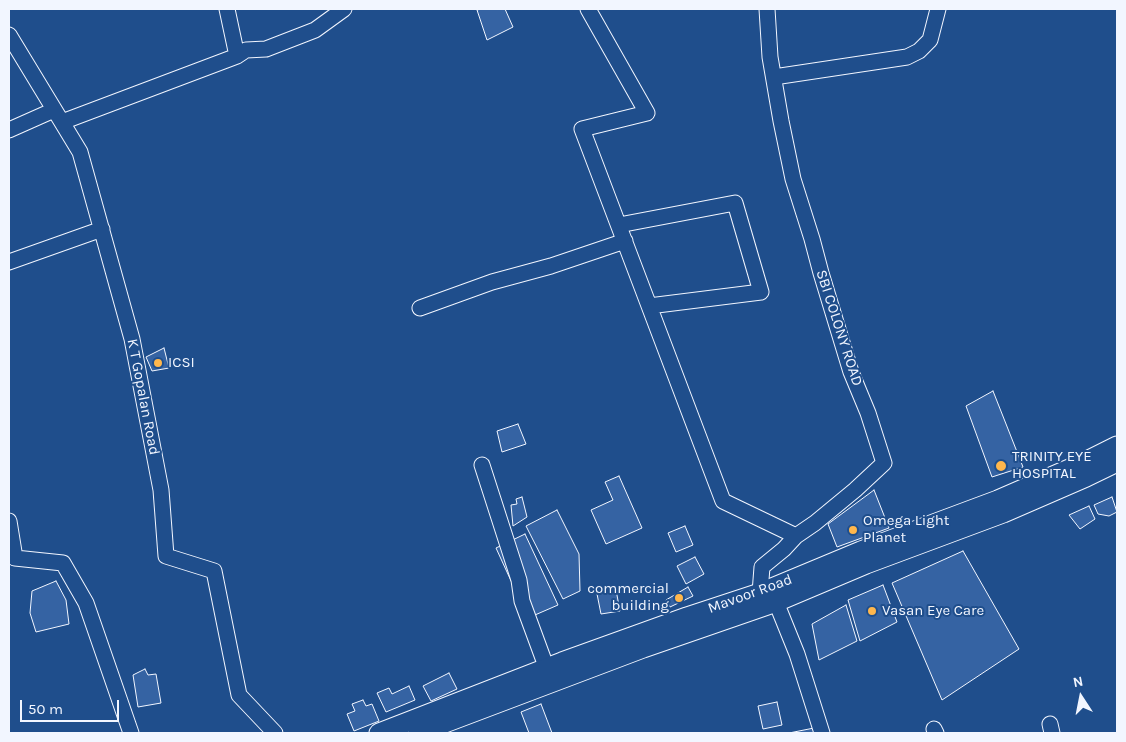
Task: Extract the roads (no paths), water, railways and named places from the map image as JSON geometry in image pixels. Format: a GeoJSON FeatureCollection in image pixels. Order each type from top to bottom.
{"type":"FeatureCollection","features":[{"type":"Feature","properties":{"kind":"main road","name":"Mavoor Road"},"geometry":{"type":"LineString","coordinates":[[379,733],[687,616],[760,592],[998,500],[1081,464],[1117,446]]}},
{"type":"Feature","properties":{"kind":"main road","name":"Mavoor Road"},"geometry":{"type":"LineString","coordinates":[[418,733],[643,648],[776,602],[866,564],[1003,513],[1117,462]]}},
{"type":"Feature","properties":{"kind":"street"},"geometry":{"type":"LineString","coordinates":[[227,9],[238,56]]}},
{"type":"Feature","properties":{"kind":"street"},"geometry":{"type":"LineString","coordinates":[[9,130],[58,116],[238,56],[246,50],[266,49],[315,30],[344,9]]}},
{"type":"Feature","properties":{"kind":"street"},"geometry":{"type":"LineString","coordinates":[[588,9],[646,113],[582,129],[723,501],[796,536]]}},
{"type":"Feature","properties":{"kind":"street","name":"SBI COLONY ROAD"},"geometry":{"type":"LineString","coordinates":[[760,592],[762,567],[784,549],[796,536],[828,512],[884,463],[868,413],[851,372],[793,178],[770,57],[767,9]]}},
{"type":"Feature","properties":{"kind":"street"},"geometry":{"type":"LineString","coordinates":[[774,77],[907,58],[919,52],[930,40],[938,9]]}},
{"type":"Feature","properties":{"kind":"street","name":"K T Gopalan Road"},"geometry":{"type":"LineString","coordinates":[[9,35],[80,152],[132,339],[161,490],[166,556],[214,571],[239,694],[275,733]]}},
{"type":"Feature","properties":{"kind":"street"},"geometry":{"type":"LineString","coordinates":[[619,225],[734,203],[761,292],[649,306]]}},
{"type":"Feature","properties":{"kind":"street"},"geometry":{"type":"LineString","coordinates":[[9,262],[102,229]]}},
{"type":"Feature","properties":{"kind":"street"},"geometry":{"type":"LineString","coordinates":[[420,308],[492,282],[551,266],[625,241]]}},
{"type":"Feature","properties":{"kind":"street"},"geometry":{"type":"LineString","coordinates":[[482,465],[519,580],[522,601],[547,668]]}},
{"type":"Feature","properties":{"kind":"street"},"geometry":{"type":"LineString","coordinates":[[9,522],[15,558],[63,563],[86,603],[131,733]]}},
{"type":"Feature","properties":{"kind":"street"},"geometry":{"type":"LineString","coordinates":[[760,592],[776,602],[797,654],[822,733]]}},
{"type":"Feature","properties":{"kind":"place","name":"ICSI"},"geometry":{"type":"Point","coordinates":[158,363]}},
{"type":"Feature","properties":{"kind":"place","name":"TRINITY EYE HOSPITAL"},"geometry":{"type":"Point","coordinates":[1001,466]}},
{"type":"Feature","properties":{"kind":"place","name":"Omega Light Planet"},"geometry":{"type":"Point","coordinates":[853,530]}},
{"type":"Feature","properties":{"kind":"place","name":"commercial building"},"geometry":{"type":"Point","coordinates":[679,598]}},
{"type":"Feature","properties":{"kind":"place","name":"Vasan Eye Care"},"geometry":{"type":"Point","coordinates":[872,611]}}]}
